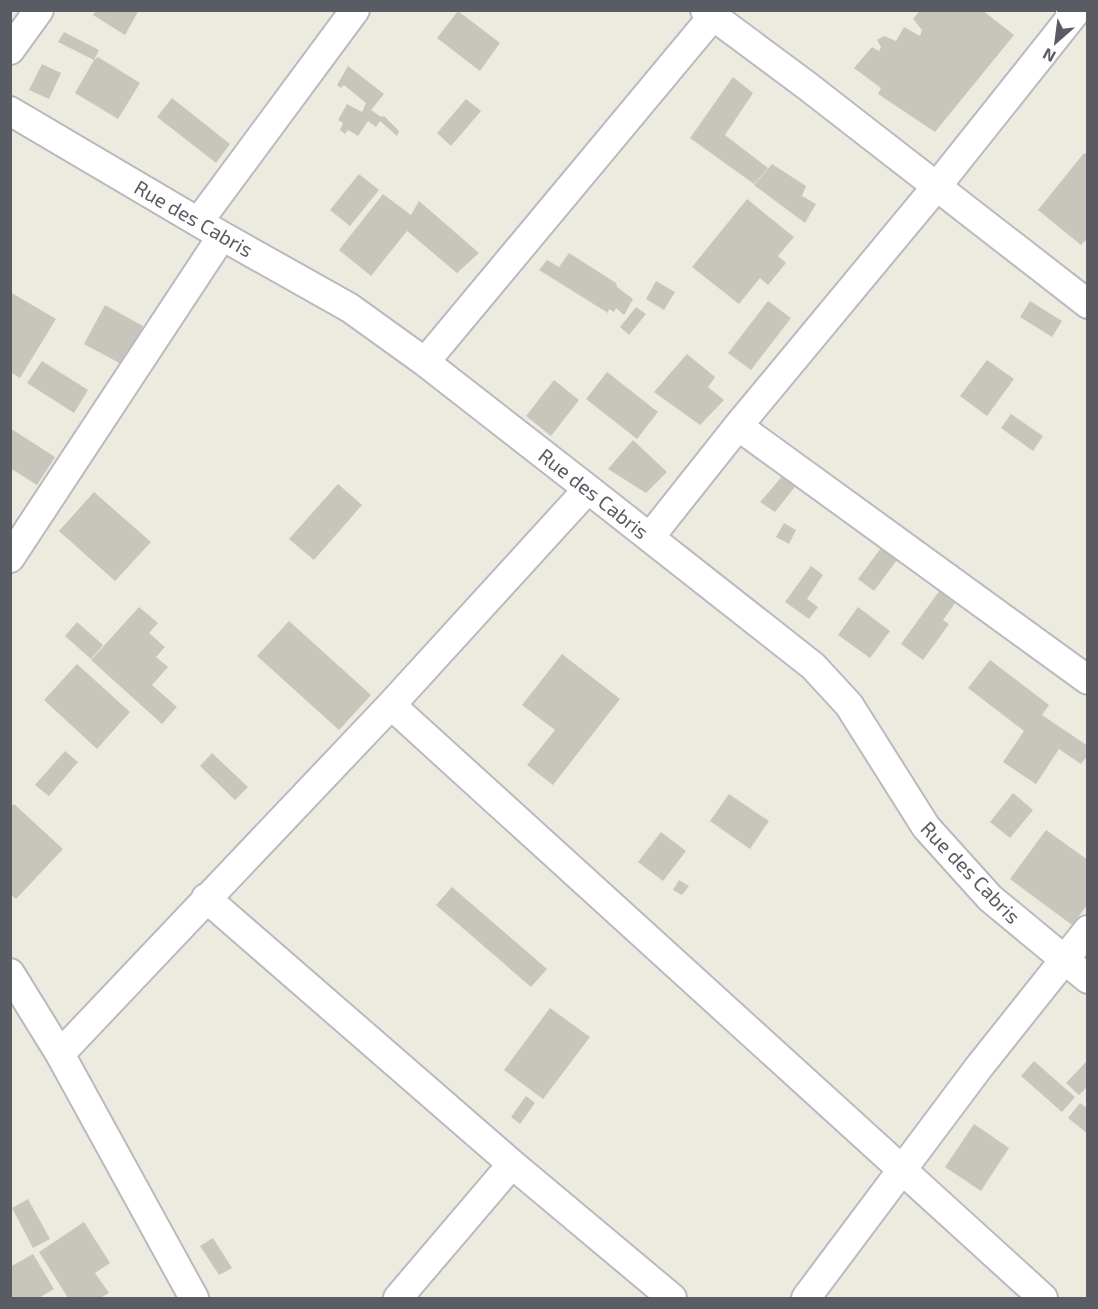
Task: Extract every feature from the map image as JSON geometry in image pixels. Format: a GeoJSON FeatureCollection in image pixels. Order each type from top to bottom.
{"type":"FeatureCollection","features":[{"type":"Feature","properties":{"kind":"street"},"geometry":{"type":"LineString","coordinates":[[10,50],[39,10]]}},
{"type":"Feature","properties":{"kind":"street"},"geometry":{"type":"LineString","coordinates":[[10,558],[211,228],[355,10]]}},
{"type":"Feature","properties":{"kind":"street"},"geometry":{"type":"LineString","coordinates":[[650,537],[738,426],[937,186],[1077,10]]}},
{"type":"Feature","properties":{"kind":"street"},"geometry":{"type":"LineString","coordinates":[[425,362],[709,13],[806,85],[1088,304]]}},
{"type":"Feature","properties":{"kind":"street","name":"Rue des Cabris"},"geometry":{"type":"LineString","coordinates":[[10,111],[350,308],[425,362],[813,666],[849,705],[926,827],[990,898],[1062,960],[1088,979]]}},
{"type":"Feature","properties":{"kind":"street"},"geometry":{"type":"LineString","coordinates":[[738,426],[1088,680]]}},
{"type":"Feature","properties":{"kind":"street"},"geometry":{"type":"LineString","coordinates":[[60,1054],[391,705],[588,489]]}},
{"type":"Feature","properties":{"kind":"street"},"geometry":{"type":"LineString","coordinates":[[391,705],[1043,1299]]}},
{"type":"Feature","properties":{"kind":"street"},"geometry":{"type":"LineString","coordinates":[[206,898],[512,1164],[672,1299]]}},
{"type":"Feature","properties":{"kind":"street"},"geometry":{"type":"LineString","coordinates":[[806,1299],[979,1067],[1088,930]]}},
{"type":"Feature","properties":{"kind":"street"},"geometry":{"type":"LineString","coordinates":[[10,973],[60,1054],[194,1299]]}},
{"type":"Feature","properties":{"kind":"street"},"geometry":{"type":"LineString","coordinates":[[398,1299],[512,1164]]}},
{"type":"Feature","properties":{"kind":"building"},"geometry":{"type":"Polygon","coordinates":[[[96,10],[139,10],[125,35],[93,15],[96,10]]]}},
{"type":"Feature","properties":{"kind":"building"},"geometry":{"type":"Polygon","coordinates":[[[920,10],[982,10],[1014,35],[935,132],[878,94],[881,88],[854,68],[872,47],[879,51],[881,47],[877,40],[884,36],[896,41],[904,27],[920,36],[922,30],[913,19],[920,10]]]}},
{"type":"Feature","properties":{"kind":"building"},"geometry":{"type":"Polygon","coordinates":[[[458,11],[500,43],[480,71],[437,38],[458,11]]]}},
{"type":"Feature","properties":{"kind":"building"},"geometry":{"type":"Polygon","coordinates":[[[64,32],[99,50],[94,60],[58,42],[64,32]]]}},
{"type":"Feature","properties":{"kind":"building"},"geometry":{"type":"Polygon","coordinates":[[[98,57],[140,83],[118,119],[75,93],[98,57]]]}},
{"type":"Feature","properties":{"kind":"building"},"geometry":{"type":"Polygon","coordinates":[[[42,64],[61,73],[49,99],[29,90],[42,64]]]}},
{"type":"Feature","properties":{"kind":"building"},"geometry":{"type":"Polygon","coordinates":[[[348,66],[384,94],[371,110],[381,117],[384,116],[399,131],[397,136],[380,121],[376,127],[368,121],[358,136],[348,130],[345,134],[340,130],[343,123],[338,120],[347,104],[362,112],[366,103],[344,85],[341,88],[337,85],[348,66]]]}},
{"type":"Feature","properties":{"kind":"building"},"geometry":{"type":"Polygon","coordinates":[[[733,77],[753,93],[725,135],[768,168],[754,184],[690,138],[733,77]]]}},
{"type":"Feature","properties":{"kind":"building"},"geometry":{"type":"Polygon","coordinates":[[[172,98],[230,144],[216,163],[157,117],[172,98]]]}},
{"type":"Feature","properties":{"kind":"building"},"geometry":{"type":"Polygon","coordinates":[[[466,99],[481,111],[451,146],[437,133],[466,99]]]}},
{"type":"Feature","properties":{"kind":"building"},"geometry":{"type":"Polygon","coordinates":[[[1084,153],[1088,155],[1088,238],[1081,245],[1038,210],[1084,153]]]}},
{"type":"Feature","properties":{"kind":"building"},"geometry":{"type":"Polygon","coordinates":[[[772,164],[806,186],[802,196],[816,204],[805,223],[754,185],[772,164]]]}},
{"type":"Feature","properties":{"kind":"building"},"geometry":{"type":"Polygon","coordinates":[[[359,174],[379,190],[350,226],[330,210],[359,174]]]}},
{"type":"Feature","properties":{"kind":"building"},"geometry":{"type":"Polygon","coordinates":[[[383,194],[411,215],[419,201],[479,253],[457,273],[407,231],[371,276],[339,250],[383,194]]]}},
{"type":"Feature","properties":{"kind":"building"},"geometry":{"type":"Polygon","coordinates":[[[747,199],[794,237],[778,256],[786,263],[768,285],[760,278],[739,304],[692,267],[747,199]]]}},
{"type":"Feature","properties":{"kind":"building"},"geometry":{"type":"Polygon","coordinates":[[[569,253],[616,283],[617,287],[633,299],[624,315],[616,308],[614,312],[609,309],[608,313],[539,270],[547,260],[559,267],[569,253]]]}},
{"type":"Feature","properties":{"kind":"building"},"geometry":{"type":"Polygon","coordinates":[[[656,281],[675,292],[664,310],[646,299],[656,281]]]}},
{"type":"Feature","properties":{"kind":"building"},"geometry":{"type":"Polygon","coordinates":[[[10,292],[56,319],[20,378],[10,372],[10,292]]]}},
{"type":"Feature","properties":{"kind":"building"},"geometry":{"type":"Polygon","coordinates":[[[768,301],[791,318],[751,370],[728,353],[768,301]]]}},
{"type":"Feature","properties":{"kind":"building"},"geometry":{"type":"Polygon","coordinates":[[[1030,301],[1062,321],[1052,337],[1020,317],[1030,301]]]}},
{"type":"Feature","properties":{"kind":"building"},"geometry":{"type":"Polygon","coordinates":[[[105,305],[143,326],[123,365],[84,344],[105,305]]]}},
{"type":"Feature","properties":{"kind":"building"},"geometry":{"type":"Polygon","coordinates":[[[636,307],[646,314],[629,335],[620,327],[636,307]]]}},
{"type":"Feature","properties":{"kind":"building"},"geometry":{"type":"Polygon","coordinates":[[[687,354],[715,377],[708,387],[724,400],[700,425],[654,392],[687,354]]]}},
{"type":"Feature","properties":{"kind":"building"},"geometry":{"type":"Polygon","coordinates":[[[987,360],[1014,379],[987,416],[960,396],[987,360]]]}},
{"type":"Feature","properties":{"kind":"building"},"geometry":{"type":"Polygon","coordinates":[[[42,361],[88,390],[74,413],[27,383],[42,361]]]}},
{"type":"Feature","properties":{"kind":"building"},"geometry":{"type":"Polygon","coordinates":[[[607,372],[658,412],[637,439],[586,399],[607,372]]]}},
{"type":"Feature","properties":{"kind":"building"},"geometry":{"type":"Polygon","coordinates":[[[554,380],[579,400],[551,436],[526,416],[554,380]]]}},
{"type":"Feature","properties":{"kind":"building"},"geometry":{"type":"Polygon","coordinates":[[[1011,414],[1043,436],[1033,451],[1001,428],[1011,414]]]}},
{"type":"Feature","properties":{"kind":"building"},"geometry":{"type":"Polygon","coordinates":[[[10,428],[55,457],[37,485],[10,468],[10,428]]]}},
{"type":"Feature","properties":{"kind":"building"},"geometry":{"type":"Polygon","coordinates":[[[633,440],[667,472],[646,493],[608,469],[633,440]]]}},
{"type":"Feature","properties":{"kind":"building"},"geometry":{"type":"Polygon","coordinates":[[[785,473],[798,483],[775,512],[760,502],[785,473]]]}},
{"type":"Feature","properties":{"kind":"building"},"geometry":{"type":"Polygon","coordinates":[[[338,484],[362,505],[314,560],[289,539],[338,484]]]}},
{"type":"Feature","properties":{"kind":"building"},"geometry":{"type":"Polygon","coordinates":[[[94,492],[151,542],[115,581],[59,531],[94,492]]]}},
{"type":"Feature","properties":{"kind":"building"},"geometry":{"type":"Polygon","coordinates":[[[784,523],[796,530],[789,544],[776,537],[784,523]]]}},
{"type":"Feature","properties":{"kind":"building"},"geometry":{"type":"Polygon","coordinates":[[[881,548],[897,560],[874,591],[858,579],[881,548]]]}},
{"type":"Feature","properties":{"kind":"building"},"geometry":{"type":"Polygon","coordinates":[[[811,566],[823,575],[807,599],[818,607],[809,619],[785,602],[811,566]]]}},
{"type":"Feature","properties":{"kind":"building"},"geometry":{"type":"Polygon","coordinates":[[[940,590],[956,602],[943,620],[949,624],[923,660],[901,644],[940,590]]]}},
{"type":"Feature","properties":{"kind":"building"},"geometry":{"type":"Polygon","coordinates":[[[139,607],[158,623],[149,633],[165,647],[156,657],[168,667],[152,685],[177,707],[162,724],[91,660],[139,607]]]}},
{"type":"Feature","properties":{"kind":"building"},"geometry":{"type":"Polygon","coordinates":[[[858,607],[890,631],[870,658],[838,635],[858,607]]]}},
{"type":"Feature","properties":{"kind":"building"},"geometry":{"type":"Polygon","coordinates":[[[289,621],[371,695],[339,730],[257,656],[289,621]]]}},
{"type":"Feature","properties":{"kind":"building"},"geometry":{"type":"Polygon","coordinates":[[[77,622],[103,645],[91,659],[65,636],[77,622]]]}},
{"type":"Feature","properties":{"kind":"building"},"geometry":{"type":"Polygon","coordinates":[[[562,654],[620,699],[553,785],[527,765],[555,730],[522,705],[562,654]]]}},
{"type":"Feature","properties":{"kind":"building"},"geometry":{"type":"Polygon","coordinates":[[[990,660],[1049,705],[1042,715],[1088,746],[1088,755],[1081,764],[1059,749],[1036,784],[1003,762],[1024,731],[968,688],[990,660]]]}},
{"type":"Feature","properties":{"kind":"building"},"geometry":{"type":"Polygon","coordinates":[[[77,664],[130,712],[97,749],[44,700],[77,664]]]}},
{"type":"Feature","properties":{"kind":"building"},"geometry":{"type":"Polygon","coordinates":[[[65,751],[78,762],[49,796],[35,785],[65,751]]]}},
{"type":"Feature","properties":{"kind":"building"},"geometry":{"type":"Polygon","coordinates":[[[212,753],[248,787],[235,800],[200,766],[212,753]]]}},
{"type":"Feature","properties":{"kind":"building"},"geometry":{"type":"Polygon","coordinates":[[[1013,793],[1033,810],[1010,838],[990,822],[1013,793]]]}},
{"type":"Feature","properties":{"kind":"building"},"geometry":{"type":"Polygon","coordinates":[[[729,794],[769,821],[750,849],[710,821],[729,794]]]}},
{"type":"Feature","properties":{"kind":"building"},"geometry":{"type":"Polygon","coordinates":[[[14,804],[63,849],[16,899],[10,894],[10,808],[14,804]]]}},
{"type":"Feature","properties":{"kind":"building"},"geometry":{"type":"Polygon","coordinates":[[[1046,830],[1088,860],[1088,904],[1072,925],[1010,879],[1046,830]]]}},
{"type":"Feature","properties":{"kind":"building"},"geometry":{"type":"Polygon","coordinates":[[[661,832],[686,851],[663,881],[638,862],[661,832]]]}},
{"type":"Feature","properties":{"kind":"building"},"geometry":{"type":"Polygon","coordinates":[[[679,880],[689,886],[682,895],[673,890],[679,880]]]}},
{"type":"Feature","properties":{"kind":"building"},"geometry":{"type":"Polygon","coordinates":[[[452,887],[547,969],[531,987],[436,905],[452,887]]]}},
{"type":"Feature","properties":{"kind":"building"},"geometry":{"type":"Polygon","coordinates":[[[550,1008],[590,1037],[543,1099],[504,1070],[550,1008]]]}},
{"type":"Feature","properties":{"kind":"building"},"geometry":{"type":"Polygon","coordinates":[[[1034,1061],[1075,1097],[1062,1112],[1021,1076],[1034,1061]]]}},
{"type":"Feature","properties":{"kind":"building"},"geometry":{"type":"Polygon","coordinates":[[[1086,1062],[1088,1064],[1088,1086],[1079,1095],[1066,1083],[1086,1062]]]}},
{"type":"Feature","properties":{"kind":"building"},"geometry":{"type":"Polygon","coordinates":[[[526,1096],[535,1103],[520,1124],[511,1117],[526,1096]]]}},
{"type":"Feature","properties":{"kind":"building"},"geometry":{"type":"Polygon","coordinates":[[[1080,1103],[1088,1109],[1088,1134],[1068,1118],[1080,1103]]]}},
{"type":"Feature","properties":{"kind":"building"},"geometry":{"type":"Polygon","coordinates":[[[974,1124],[1009,1148],[981,1191],[945,1167],[974,1124]]]}},
{"type":"Feature","properties":{"kind":"building"},"geometry":{"type":"Polygon","coordinates":[[[28,1199],[50,1239],[33,1248],[12,1208],[28,1199]]]}},
{"type":"Feature","properties":{"kind":"building"},"geometry":{"type":"Polygon","coordinates":[[[84,1222],[110,1263],[95,1273],[109,1293],[100,1298],[68,1298],[39,1252],[84,1222]]]}},
{"type":"Feature","properties":{"kind":"building"},"geometry":{"type":"Polygon","coordinates":[[[213,1238],[232,1268],[219,1275],[200,1246],[213,1238]]]}},
{"type":"Feature","properties":{"kind":"building"},"geometry":{"type":"Polygon","coordinates":[[[33,1254],[54,1289],[39,1298],[10,1298],[10,1267],[33,1254]]]}}]}
